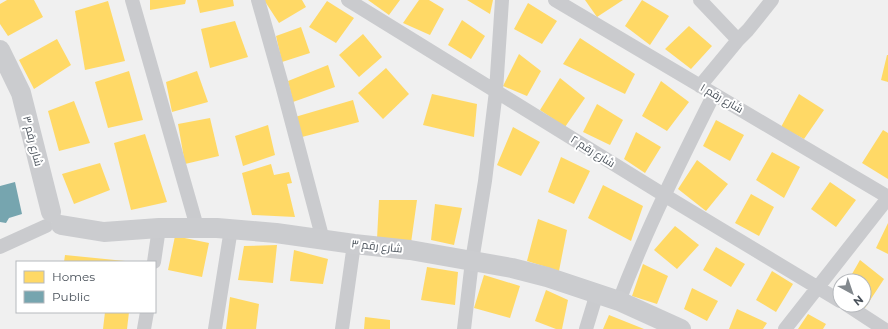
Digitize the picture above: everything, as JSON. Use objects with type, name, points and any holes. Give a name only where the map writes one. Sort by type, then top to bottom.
[{"type":"street","points":[[132,0],[197,227]]},
{"type":"street","points":[[258,0],[282,84],[323,240]]},
{"type":"street","name":"شارع رقم ٢","points":[[348,0],[664,195],[832,296]]},
{"type":"street","points":[[464,329],[496,92],[502,0]]},
{"type":"street","name":"شارع رقم ١","points":[[555,0],[888,198]]},
{"type":"street","points":[[700,0],[738,40]]},
{"type":"street","points":[[700,86],[772,0]]},
{"type":"street","name":"شارع رقم ٣","points":[[0,50],[5,68],[21,93],[53,221],[104,232],[197,227],[276,233],[410,250],[519,270],[619,301],[681,329]]},
{"type":"street","points":[[619,301],[632,266],[664,195],[714,94]]},
{"type":"street","points":[[785,329],[888,198]]},
{"type":"street","points":[[0,247],[53,221]]},
{"type":"street","points":[[154,261],[159,228]]},
{"type":"street","points":[[215,329],[231,229]]},
{"type":"street","points":[[342,329],[354,244]]},
{"type":"street","points":[[586,329],[596,293]]},
{"type":"street","points":[[144,329],[147,313]]},
{"type":"street","points":[[859,313],[884,329]]},
{"type":"building: Homes","points":[[7,0],[34,0],[43,17],[8,36],[0,24],[0,4]]},
{"type":"building: Homes","points":[[150,0],[186,0],[185,4],[150,10]]},
{"type":"building: Homes","points":[[197,0],[233,0],[234,6],[200,13]]},
{"type":"building: Homes","points":[[264,0],[302,0],[306,7],[279,23]]},
{"type":"building: Homes","points":[[368,0],[400,0],[389,15]]},
{"type":"building: Homes","points":[[419,0],[429,0],[444,9],[430,35],[403,23]]},
{"type":"building: Homes","points":[[467,0],[493,0],[490,14]]},
{"type":"building: Homes","points":[[585,0],[623,0],[597,17]]},
{"type":"building: Homes","points":[[642,0],[669,16],[650,45],[625,26]]},
{"type":"building: Homes","points":[[108,1],[125,61],[85,70],[75,11]]},
{"type":"building: Homes","points":[[327,1],[354,18],[336,43],[309,27]]},
{"type":"building: Homes","points":[[528,3],[557,21],[542,44],[514,29]]},
{"type":"building: Homes","points":[[462,20],[485,36],[471,59],[448,45]]},
{"type":"building: Homes","points":[[235,21],[248,57],[210,68],[201,29]]},
{"type":"building: Homes","points":[[689,26],[712,46],[691,69],[665,49]]},
{"type":"building: Homes","points":[[301,27],[310,53],[282,62],[276,36]]},
{"type":"building: Homes","points":[[363,34],[382,57],[359,77],[339,55]]},
{"type":"building: Homes","points":[[580,38],[635,74],[625,94],[563,64]]},
{"type":"building: Homes","points":[[57,39],[71,65],[34,89],[19,60]]},
{"type":"building: Homes","points":[[519,54],[541,71],[527,96],[503,86]]},
{"type":"building: Homes","points":[[888,55],[888,82],[881,80]]},
{"type":"building: Homes","points":[[328,65],[335,87],[293,102],[288,81]]},
{"type":"building: Homes","points":[[386,68],[409,94],[383,119],[358,93]]},
{"type":"building: Homes","points":[[129,71],[143,120],[108,128],[95,82]]},
{"type":"building: Homes","points":[[197,71],[208,102],[172,112],[166,82]]},
{"type":"building: Homes","points":[[560,78],[585,98],[565,127],[540,110]]},
{"type":"building: Homes","points":[[661,81],[689,102],[667,131],[642,116]]},
{"type":"building: Homes","points":[[432,94],[477,104],[474,137],[423,125]]},
{"type":"building: Homes","points":[[799,94],[824,110],[804,139],[781,127]]},
{"type":"building: Homes","points":[[353,100],[359,122],[302,137],[295,117]]},
{"type":"building: Homes","points":[[74,101],[90,143],[59,151],[48,111]]},
{"type":"building: Homes","points":[[597,104],[623,120],[610,145],[583,132]]},
{"type":"building: Homes","points":[[210,118],[219,156],[185,164],[178,124]]},
{"type":"building: Homes","points":[[716,120],[744,135],[730,161],[703,146]]},
{"type":"building: Homes","points":[[268,125],[275,155],[243,166],[235,136]]},
{"type":"building: Homes","points":[[513,127],[540,142],[521,176],[497,165]]},
{"type":"building: Homes","points":[[883,130],[888,133],[888,179],[862,163]]},
{"type":"building: Homes","points":[[636,132],[661,147],[645,173],[624,159]]},
{"type":"building: Homes","points":[[145,134],[167,202],[131,210],[114,143]]},
{"type":"building: Homes","points":[[772,152],[800,167],[784,198],[756,180]]},
{"type":"building: Homes","points":[[561,157],[590,171],[574,204],[548,192]]},
{"type":"building: Homes","points":[[697,160],[728,184],[706,211],[678,189]]},
{"type":"building: Homes","points":[[100,163],[110,190],[74,204],[62,174]]},
{"type":"building: Homes","points":[[271,164],[274,175],[289,172],[292,183],[287,184],[295,217],[252,215],[242,173]]},
{"type":"building: Homes","points":[[830,182],[856,200],[836,227],[811,209]]},
{"type":"building: Homes","points":[[603,185],[643,206],[631,241],[588,218]]},
{"type":"building: Homes","points":[[751,194],[774,207],[759,236],[735,223]]},
{"type":"building: Homes","points":[[379,200],[417,200],[411,243],[377,239]]},
{"type":"building: Homes","points":[[435,204],[462,208],[454,245],[431,240]]},
{"type":"building: Homes","points":[[538,219],[567,230],[559,271],[527,261]]},
{"type":"building: Homes","points":[[888,223],[888,254],[876,248]]},
{"type":"building: Homes","points":[[675,226],[699,245],[677,269],[654,250]]},
{"type":"building: Homes","points":[[175,236],[209,243],[202,277],[168,270]]},
{"type":"building: Homes","points":[[277,245],[273,283],[238,280],[244,246]]},
{"type":"building: Homes","points":[[716,247],[745,264],[731,287],[703,270]]},
{"type":"building: Homes","points":[[294,250],[328,259],[323,284],[290,281]]},
{"type":"building: Homes","points":[[65,255],[125,261],[64,261]]},
{"type":"building: Homes","points":[[860,260],[884,279],[872,297],[872,273],[853,273]]},
{"type":"building: Homes","points":[[643,264],[668,276],[657,304],[632,296]]},
{"type":"building: Homes","points":[[427,267],[458,272],[455,305],[421,300]]},
{"type":"building: Homes","points":[[772,271],[793,284],[776,312],[756,300]]},
{"type":"building: Homes","points":[[484,275],[520,286],[510,318],[474,308]]},
{"type":"building: Homes","points":[[692,288],[718,301],[707,321],[684,309]]},
{"type":"building: Homes","points":[[546,290],[568,300],[562,329],[556,329],[535,321]]},
{"type":"building: Homes","points":[[230,297],[259,304],[256,329],[226,329]]},
{"type":"building: Homes","points":[[737,309],[767,323],[763,329],[729,329]]},
{"type":"building: Homes","points":[[105,313],[129,313],[127,329],[103,329]]},
{"type":"building: Homes","points":[[808,314],[826,324],[823,329],[798,329]]},
{"type":"building: Homes","points":[[609,315],[644,329],[603,329]]},
{"type":"building: Homes","points":[[365,317],[390,320],[390,329],[364,329]]},
{"type":"building: Public","points":[[15,182],[22,214],[9,218],[6,223],[0,222],[0,186]]}]
